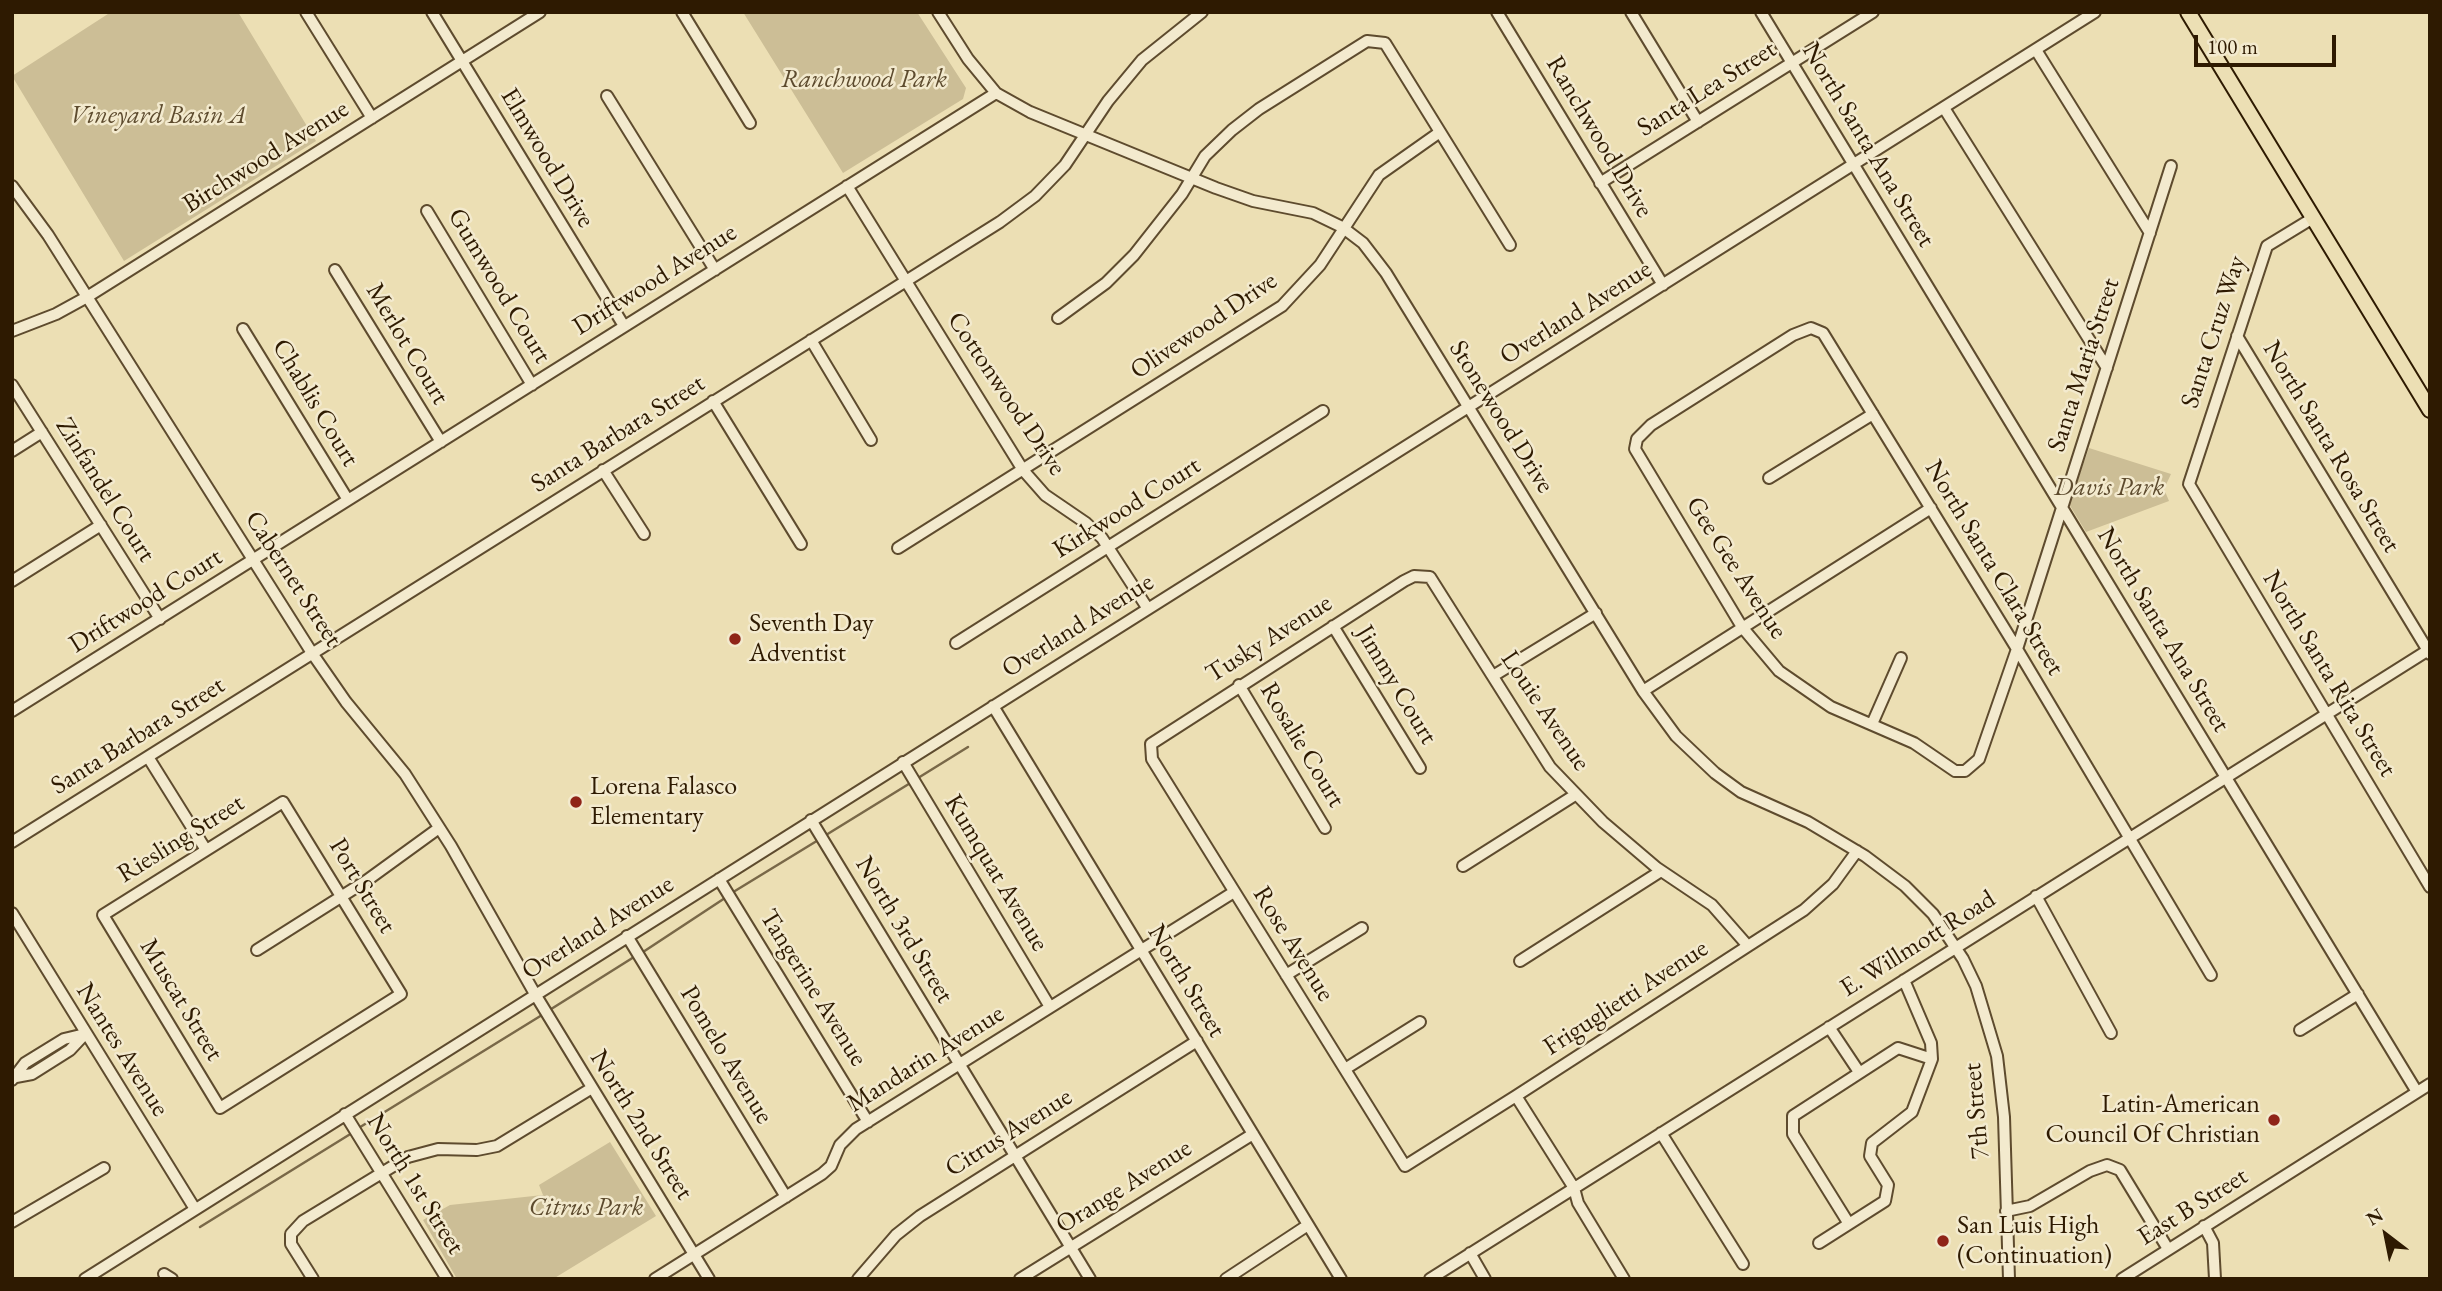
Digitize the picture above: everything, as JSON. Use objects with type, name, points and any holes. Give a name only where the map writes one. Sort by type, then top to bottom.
[{"type":"main road","points":[[2188,12],[2430,410]]},
{"type":"street","points":[[306,12],[372,118]]},
{"type":"street","name":"Elmwood Drive","points":[[432,12],[624,327]]},
{"type":"street","name":"Birchwood Avenue","points":[[12,331],[56,314],[88,297],[540,12]]},
{"type":"street","points":[[682,12],[750,123]]},
{"type":"street","name":"Stonewood Drive","points":[[938,12],[968,59],[996,93],[1030,112],[1253,201],[1313,213],[1342,227],[1379,262],[1643,691],[1676,736],[1715,773],[1741,792],[1808,822],[1857,851],[1912,893],[1933,914],[1956,947]]},
{"type":"street","name":"Santa Barbara Street","points":[[12,842],[1027,203],[1065,164],[1120,84],[1142,60],[1202,12]]},
{"type":"street","name":"Ranchwood Drive","points":[[1497,12],[1663,285]]},
{"type":"street","points":[[1630,12],[1698,122]]},
{"type":"street","name":"North Santa Ana Street","points":[[1761,12],[2417,1092]]},
{"type":"street","name":"Santa Lea Street","points":[[1600,183],[1873,12]]},
{"type":"street","name":"Overland Avenue","points":[[85,1279],[2095,12]]},
{"type":"street","points":[[1058,317],[1096,291],[1134,255],[1214,147],[1249,116],[1367,41],[1385,43],[1510,245]]},
{"type":"street","points":[[2036,50],[2150,233]]},
{"type":"street","name":"Driftwood Avenue","points":[[344,503],[996,93]]},
{"type":"street","points":[[607,96],[715,270]]},
{"type":"street","points":[[1944,108],[2106,368]]},
{"type":"street","name":"Olivewood Drive","points":[[898,548],[1282,306],[1320,265],[1342,227],[1379,175],[1440,132]]},
{"type":"street","name":"Santa Maria Street","points":[[1965,771],[1979,760],[2017,649],[2171,166]]},
{"type":"street","name":"Cabernet Street","points":[[12,186],[48,234],[312,653],[346,702],[405,775],[439,828],[534,995]]},
{"type":"street","name":"Cottonwood Drive","points":[[847,186],[1023,470],[1045,495],[1086,523],[1109,547],[1147,609]]},
{"type":"street","name":"Gumwood Court","points":[[427,211],[532,384]]},
{"type":"street","name":"Santa Cruz Way","points":[[2189,484],[2267,246],[2313,218]]},
{"type":"street","name":"Merlot Court","points":[[335,270],[441,442]]},
{"type":"street","name":"North Santa Clara Street","points":[[1635,449],[1637,439],[1651,425],[1794,335],[1811,328],[1823,333],[2017,649],[2211,975]]},
{"type":"street","name":"Chablis Court","points":[[243,329],[344,503]]},
{"type":"street","name":"North Santa Rosa Street","points":[[2237,336],[2429,651]]},
{"type":"street","points":[[811,340],[871,440]]},
{"type":"street","name":"Zinfandel Court","points":[[12,385],[160,619]]},
{"type":"street","points":[[713,401],[801,544]]},
{"type":"street","name":"Kirkwood Court","points":[[956,643],[1323,411]]},
{"type":"street","points":[[1769,478],[1873,414]]},
{"type":"street","points":[[12,451],[42,432]]},
{"type":"street","name":"Gee Gee Avenue","points":[[1635,449],[1742,627],[1779,671],[1831,708],[1923,748],[1947,767],[1965,771]]},
{"type":"street","points":[[603,470],[644,534]]},
{"type":"street","name":"North Santa Rita Street","points":[[2189,484],[2430,887]]},
{"type":"street","name":"Driftwood Court","points":[[12,711],[344,503]]},
{"type":"street","points":[[1643,691],[1931,508]]},
{"type":"street","points":[[12,581],[101,525]]},
{"type":"street","name":"Tusky Avenue","points":[[1151,744],[1239,685],[1414,576]]},
{"type":"street","name":"Louie Avenue","points":[[1414,576],[1430,577],[1544,757],[1575,794],[1603,822],[1661,871],[1712,905],[1748,946]]},
{"type":"street","points":[[1493,676],[1596,613]]},
{"type":"street","name":"Jimmy Court","points":[[1333,626],[1420,768]]},
{"type":"street","name":"E. Willmott Road","points":[[1430,1279],[2429,651]]},
{"type":"street","points":[[1872,724],[1901,658]]},
{"type":"street","name":"Rosalie Court","points":[[1239,685],[1325,828]]},
{"type":"street","name":"North Street","points":[[993,706],[1341,1279]]},
{"type":"street","name":"Rose Avenue","points":[[1151,744],[1152,759],[1405,1166]]},
{"type":"street","points":[[148,757],[206,850]]},
{"type":"street","name":"Kumquat Avenue","points":[[903,762],[1050,1007]]},
{"type":"street","points":[[1463,866],[1575,794]]},
{"type":"street","name":"Riesling Street","points":[[103,915],[284,802]]},
{"type":"street","name":"Port Street","points":[[220,1108],[401,994],[284,802]]},
{"type":"street","name":"North 3rd Street","points":[[811,820],[1090,1279]]},
{"type":"street","points":[[257,950],[439,828]]},
{"type":"street","name":"Friguglietti Avenue","points":[[1405,1166],[1811,904],[1833,884],[1857,851]]},
{"type":"street","points":[[1520,961],[1661,871]]},
{"type":"street","name":"Tangerine Avenue","points":[[719,878],[868,1122]]},
{"type":"street","name":"Mandarin Avenue","points":[[655,1279],[822,1174],[831,1166],[840,1145],[856,1129],[1234,892]]},
{"type":"street","points":[[2036,896],[2111,1033]]},
{"type":"street","name":"Nantes Avenue","points":[[12,913],[195,1209]]},
{"type":"street","name":"Muscat Street","points":[[103,915],[220,1108]]},
{"type":"street","points":[[1286,975],[1362,929]]},
{"type":"street","name":"Pomelo Avenue","points":[[627,936],[786,1197]]},
{"type":"street","name":"7th Street","points":[[1956,947],[1984,1006],[1997,1056],[2004,1117],[2009,1279]]},
{"type":"street","points":[[1819,1243],[1885,1201],[1888,1185],[1870,1156],[1872,1143],[1912,1112],[1932,1059],[1931,1043],[1904,980]]},
{"type":"street","points":[[2300,1030],[2358,994]]},
{"type":"street","name":"North 2nd Street","points":[[534,995],[709,1279]]},
{"type":"street","points":[[1345,1069],[1420,1022]]},
{"type":"street","points":[[1829,1027],[1858,1072]]},
{"type":"street","points":[[14,1079],[32,1074],[70,1050],[85,1034]]},
{"type":"street","name":"Citrus Avenue","points":[[858,1279],[904,1228],[1196,1041]]},
{"type":"street","points":[[1849,1224],[1793,1134],[1790,1122],[1797,1110],[1898,1048],[1932,1059]]},
{"type":"street","name":"East B Street","points":[[2122,1279],[2430,1084]]},
{"type":"street","points":[[313,1279],[295,1252],[290,1234],[303,1221],[408,1157],[428,1151],[477,1150],[506,1142],[592,1088]]},
{"type":"street","points":[[1516,1096],[1574,1188],[1578,1203],[1624,1279]]},
{"type":"street","name":"North 1st Street","points":[[345,1114],[447,1279]]},
{"type":"street","points":[[1661,1133],[1743,1264]]},
{"type":"street","name":"Orange Avenue","points":[[1020,1279],[1253,1134]]},
{"type":"street","points":[[2006,1211],[2030,1206],[2090,1171],[2107,1165],[2120,1170],[2168,1249]]},
{"type":"street","points":[[12,1222],[104,1167]]},
{"type":"street","points":[[1226,1279],[1308,1225]]},
{"type":"street","points":[[2204,1226],[2213,1242],[2215,1279]]},
{"type":"street","points":[[1470,1253],[1485,1279]]},
{"type":"green space","name":"Vineyard Basin A","points":[[111,12],[238,12],[316,141],[124,261],[12,76]]},
{"type":"green space","name":"Ranchwood Park","points":[[743,12],[917,12],[966,88],[963,99],[843,173]]},
{"type":"green space","name":"Davis Park","points":[[2089,448],[2171,474],[2164,489],[2169,501],[2086,532],[2069,504]]},
{"type":"green space","name":"Citrus Park","points":[[610,1142],[656,1216],[553,1279],[457,1279],[423,1220],[450,1205],[543,1195],[539,1185]]},
{"type":"waterway","points":[[918,778],[968,747]]},
{"type":"waterway","points":[[826,835],[912,782]]},
{"type":"waterway","points":[[730,894],[820,839]]},
{"type":"waterway","points":[[640,954],[725,898]]},
{"type":"waterway","points":[[548,1011],[634,957]]},
{"type":"waterway","points":[[357,1129],[542,1015]]},
{"type":"waterway","points":[[200,1227],[352,1133]]},
{"type":"place","name":"Seventh Day Adventist","points":[[735,639]]},
{"type":"place","name":"Lorena Falasco Elementary","points":[[576,802]]},
{"type":"place","name":"Latin-American Council Of Christian","points":[[2274,1120]]},
{"type":"place","name":"San Luis High (Continuation)","points":[[1943,1241]]}]
